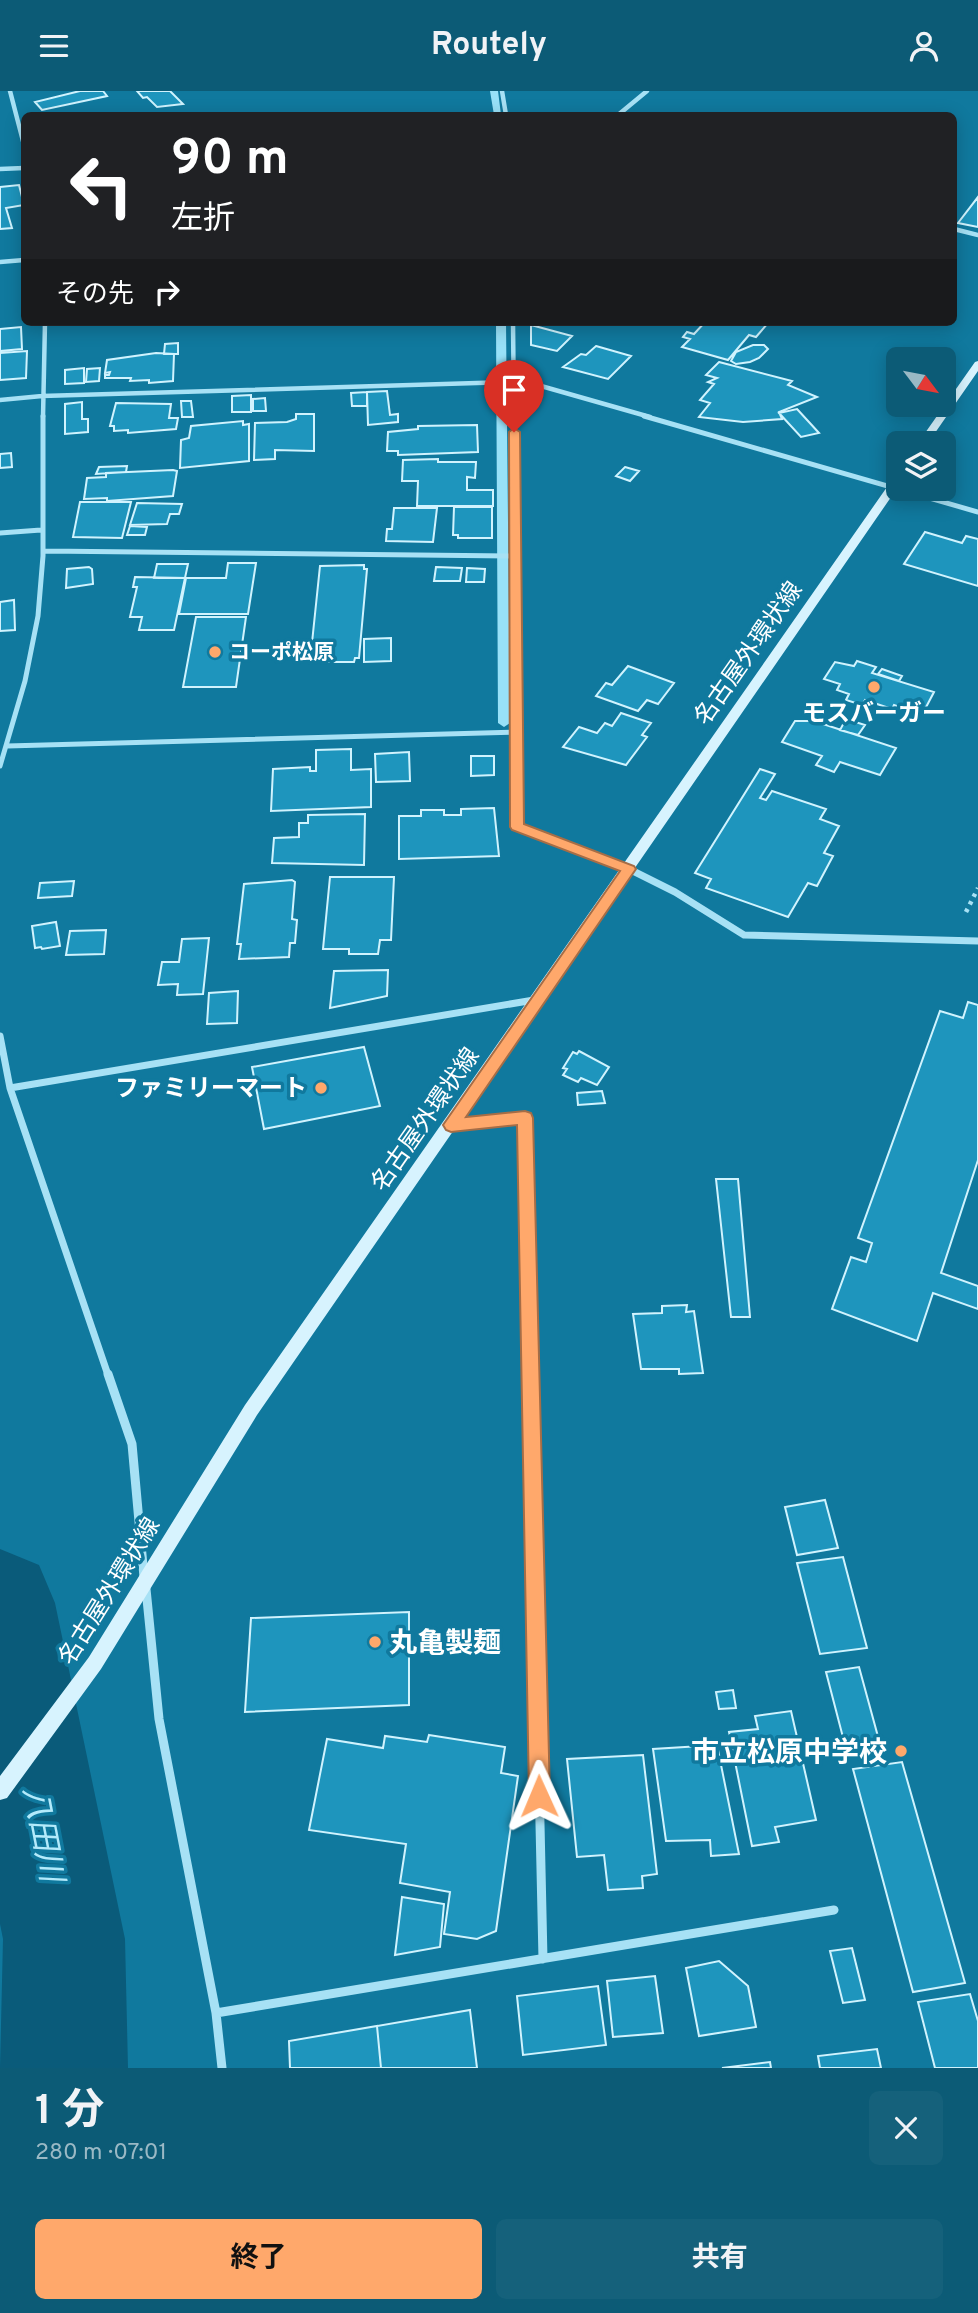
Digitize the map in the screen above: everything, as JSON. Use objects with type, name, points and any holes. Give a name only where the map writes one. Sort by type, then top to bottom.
[{"type":"main road","points":[[931,431],[978,364]]},
{"type":"main road","name":"名古屋外環状線","points":[[0,1791],[95,1663],[251,1410],[886,496]]},
{"type":"street","points":[[10,91],[21,133]]},
{"type":"street","points":[[502,91],[506,112]]},
{"type":"street","points":[[622,112],[647,91]]},
{"type":"street","points":[[0,169],[21,168]]},
{"type":"street","points":[[957,230],[978,235]]},
{"type":"street","points":[[0,262],[21,260]]},
{"type":"street","points":[[0,766],[35,636],[45,551],[41,530],[45,326]]},
{"type":"street","points":[[513,326],[517,827],[629,869],[675,892],[744,935],[978,941]]},
{"type":"street","points":[[0,400],[42,396],[514,382],[534,384],[886,481]]},
{"type":"street","points":[[947,501],[978,512]]},
{"type":"street","points":[[0,533],[41,530]]},
{"type":"street","points":[[45,551],[516,556]]},
{"type":"street","points":[[7,746],[518,732]]},
{"type":"street","points":[[10,1088],[536,1000]]},
{"type":"street","points":[[0,1036],[10,1088],[132,1444],[159,1719],[216,2013],[222,2068]]},
{"type":"street","points":[[451,1125],[525,1118],[543,1959]]},
{"type":"street","points":[[216,2013],[834,1910]]},
{"type":"building","points":[[80,91],[103,91],[107,96],[42,110],[35,102]]},
{"type":"building","points":[[137,91],[170,91],[183,104],[157,107]]},
{"type":"building","points":[[19,185],[21,206],[6,208],[12,228],[0,229],[0,187]]},
{"type":"building","points":[[978,197],[978,227],[958,223]]},
{"type":"building","points":[[531,326],[572,336],[557,351],[531,345]]},
{"type":"building","points":[[701,326],[765,326],[756,337],[749,335],[728,360],[682,347],[690,339],[683,337],[687,332],[694,334]]},
{"type":"building","points":[[21,327],[22,349],[0,351],[0,329]]},
{"type":"building","points":[[178,343],[178,354],[164,354],[165,344]]},
{"type":"building","points":[[753,345],[764,345],[768,349],[750,362],[736,364],[731,361],[736,352]]},
{"type":"building","points":[[596,346],[631,356],[608,379],[563,367],[581,354],[586,355]]},
{"type":"building","points":[[27,351],[26,378],[0,380],[0,353]]},
{"type":"building","points":[[156,353],[174,354],[173,381],[149,383],[149,380],[105,378],[110,372],[105,373],[107,360]]},
{"type":"building","points":[[719,362],[792,381],[788,385],[817,397],[779,412],[782,419],[743,422],[699,417],[710,403],[700,400],[714,384],[708,382],[717,378],[706,375]]},
{"type":"building","points":[[84,368],[84,383],[65,384],[65,370]]},
{"type":"building","points":[[100,368],[99,381],[86,382],[87,369]]},
{"type":"building","points":[[387,391],[390,415],[398,414],[398,422],[368,425],[367,392]]},
{"type":"building","points":[[367,392],[367,406],[352,406],[351,393]]},
{"type":"building","points":[[251,395],[251,412],[232,412],[232,396]]},
{"type":"building","points":[[265,398],[266,411],[253,411],[253,399]]},
{"type":"building","points":[[181,401],[191,401],[193,417],[182,417]]},
{"type":"building","points":[[82,402],[82,419],[88,419],[88,432],[65,434],[65,404]]},
{"type":"building","points":[[116,403],[171,404],[169,418],[178,418],[176,429],[128,433],[128,430],[114,431],[114,426],[110,426]]},
{"type":"building","points":[[797,409],[819,433],[801,437],[779,413]]},
{"type":"building","points":[[296,414],[314,414],[314,451],[275,450],[275,459],[254,460],[255,423],[287,422],[296,419]]},
{"type":"building","points":[[243,421],[243,425],[249,424],[249,461],[180,468],[181,440],[189,438],[191,426]]},
{"type":"building","points":[[477,425],[478,452],[398,455],[398,451],[387,451],[388,432],[418,429],[418,426]]},
{"type":"building","points":[[11,453],[12,467],[0,468],[0,454]]},
{"type":"building","points":[[438,459],[438,462],[476,462],[475,478],[467,477],[467,490],[493,490],[493,506],[417,506],[418,481],[402,481],[403,460]]},
{"type":"building","points":[[127,466],[126,472],[96,474],[99,467]]},
{"type":"building","points":[[625,467],[639,471],[630,481],[616,476]]},
{"type":"building","points":[[177,471],[173,496],[107,501],[107,498],[84,499],[87,478],[106,477],[106,473]]},
{"type":"building","points":[[80,502],[131,502],[122,538],[73,537]]},
{"type":"building","points":[[137,503],[182,504],[179,514],[170,514],[167,524],[130,525]]},
{"type":"building","points":[[454,507],[492,507],[492,538],[458,538],[458,535],[453,535]]},
{"type":"building","points":[[394,508],[437,508],[433,542],[386,541],[387,529],[392,529]]},
{"type":"building","points":[[130,526],[147,527],[145,535],[127,535]]},
{"type":"building","points":[[925,532],[962,543],[966,536],[978,539],[978,586],[904,564]]},
{"type":"building","points":[[228,563],[256,563],[248,614],[179,614],[186,578],[226,578]]},
{"type":"building","points":[[157,564],[188,564],[185,578],[154,578]]},
{"type":"building","points":[[364,565],[364,569],[367,569],[359,658],[355,658],[354,662],[310,662],[320,566]]},
{"type":"building","points":[[436,567],[462,568],[460,581],[434,581]]},
{"type":"building","points":[[467,568],[485,569],[484,582],[466,582]]},
{"type":"building","points":[[67,569],[92,569],[93,584],[66,588]]},
{"type":"building","points":[[135,577],[185,578],[174,630],[139,630],[142,617],[130,617],[137,587],[133,587]]},
{"type":"building","points":[[14,600],[15,630],[0,631],[0,602]]},
{"type":"building","name":"コーポ松原","points":[[196,617],[246,617],[236,687],[183,687]]},
{"type":"building","points":[[391,638],[391,661],[364,662],[364,639]]},
{"type":"building","points":[[857,661],[876,667],[872,673],[934,692],[924,711],[909,707],[908,710],[894,705],[892,709],[865,700],[862,705],[846,700],[849,694],[837,690],[840,684],[824,679],[835,662],[854,666]]},
{"type":"building","points":[[628,666],[674,683],[658,704],[647,700],[638,711],[596,696],[606,683],[612,685]]},
{"type":"building","points":[[882,669],[902,676],[899,681],[878,674]]},
{"type":"building","points":[[621,713],[651,723],[642,735],[647,737],[626,765],[563,747],[579,727],[597,733],[605,723],[612,726]]},
{"type":"building","points":[[846,719],[865,725],[858,735],[840,730]]},
{"type":"building","points":[[795,721],[814,721],[896,748],[880,775],[840,762],[834,772],[816,765],[822,756],[782,742]]},
{"type":"building","points":[[351,749],[351,770],[371,769],[371,807],[271,811],[273,769],[310,767],[310,771],[316,771],[316,750]]},
{"type":"building","points":[[409,752],[410,781],[376,782],[375,754]]},
{"type":"building","points":[[471,756],[494,756],[494,775],[471,776]]},
{"type":"building","points":[[760,769],[775,774],[760,798],[766,800],[772,791],[826,809],[820,819],[839,826],[824,853],[833,856],[817,886],[808,883],[788,917],[706,888],[711,879],[695,873]]},
{"type":"building","points":[[494,808],[499,856],[399,859],[399,816],[421,816],[421,810],[444,810],[444,815],[461,815],[461,809]]},
{"type":"building","points":[[365,814],[364,865],[272,863],[274,838],[299,837],[299,823],[308,823],[308,815]]},
{"type":"building","points":[[330,877],[394,877],[391,940],[380,940],[378,954],[349,954],[349,949],[323,949]]},
{"type":"building","points":[[292,880],[295,882],[292,919],[297,920],[295,943],[290,943],[289,957],[239,959],[241,944],[237,944],[244,884]]},
{"type":"building","points":[[74,881],[72,896],[38,898],[40,883]]},
{"type":"building","points":[[56,922],[60,946],[35,948],[32,926]]},
{"type":"building","points":[[106,930],[104,954],[66,955],[70,931]]},
{"type":"building","points":[[209,938],[203,994],[177,995],[178,984],[158,985],[162,962],[179,962],[182,939]]},
{"type":"building","points":[[388,970],[387,996],[330,1008],[334,971]]},
{"type":"building","points":[[238,991],[237,1023],[207,1024],[209,993]]},
{"type":"building","points":[[968,1002],[978,1005],[978,1160],[941,1273],[978,1286],[978,1309],[933,1293],[917,1341],[832,1309],[851,1257],[866,1262],[872,1243],[858,1238],[940,1011],[963,1018]]},
{"type":"building","points":[[364,1047],[380,1106],[264,1129],[252,1067]]},
{"type":"building","points":[[579,1051],[609,1067],[597,1085],[581,1078],[578,1082],[563,1075],[567,1069],[563,1068],[573,1052],[577,1054]]},
{"type":"building","points":[[602,1091],[605,1103],[578,1105],[577,1093]]},
{"type":"building","points":[[716,1179],[738,1179],[750,1317],[731,1317]]},
{"type":"building","points":[[687,1305],[686,1312],[694,1311],[703,1373],[679,1374],[679,1369],[641,1369],[633,1314],[662,1313],[662,1306]]},
{"type":"building","points":[[825,1500],[838,1548],[797,1555],[785,1507]]},
{"type":"building","points":[[843,1557],[867,1648],[820,1654],[797,1563]]},
{"type":"building","points":[[409,1612],[409,1705],[245,1712],[251,1618]]},
{"type":"building","points":[[859,1667],[880,1744],[846,1749],[826,1672]]},
{"type":"building","points":[[733,1690],[736,1708],[719,1709],[716,1692]]},
{"type":"building","points":[[791,1711],[816,1820],[775,1827],[779,1842],[752,1846],[729,1732],[758,1729],[755,1716]]},
{"type":"building","points":[[429,1735],[505,1747],[501,1773],[518,1776],[496,1931],[477,1939],[444,1934],[450,1892],[400,1883],[406,1844],[309,1830],[327,1739],[383,1748],[385,1736],[427,1742]]},
{"type":"building","points":[[717,1745],[739,1854],[711,1856],[710,1840],[666,1841],[653,1749]]},
{"type":"building","points":[[643,1755],[657,1874],[642,1876],[643,1888],[608,1890],[604,1855],[577,1857],[567,1759]]},
{"type":"building","points":[[902,1762],[965,1983],[913,1992],[853,1769]]},
{"type":"building","points":[[402,1897],[444,1904],[440,1947],[395,1955]]},
{"type":"building","points":[[852,1948],[865,2000],[843,2003],[830,1951]]},
{"type":"building","points":[[719,1961],[748,1986],[756,2027],[699,2036],[686,1968]]},
{"type":"building","points":[[655,1976],[663,2033],[613,2037],[607,1981]]},
{"type":"building","points":[[598,1986],[606,2045],[523,2055],[517,1996]]},
{"type":"building","points":[[970,1994],[978,2021],[978,2068],[935,2068],[918,2002]]},
{"type":"building","points":[[470,2010],[477,2068],[381,2068],[377,2026]]},
{"type":"building","points":[[377,2026],[381,2068],[290,2068],[289,2041]]},
{"type":"building","points":[[877,2049],[881,2068],[820,2068],[818,2056]]},
{"type":"building","points":[[770,2062],[771,2068],[722,2068]]},
{"type":"waterway","points":[[494,91],[498,112]]},
{"type":"waterway","points":[[501,326],[504,723]]},
{"type":"waterway","name":"八田川","points":[[0,1603],[64,1939],[64,2068]]},
{"type":"place","name":"コーポ松原","points":[[215,652]]},
{"type":"place","name":"モスバーガー","points":[[874,687]]},
{"type":"place","name":"ファミリーマート","points":[[321,1088]]},
{"type":"place","name":"丸亀製麺","points":[[375,1642]]},
{"type":"place","name":"市立松原中学校","points":[[901,1751]]},
{"type":"route","points":[[514,432],[517,827],[629,869],[451,1125],[525,1118],[539,1796]]}]
